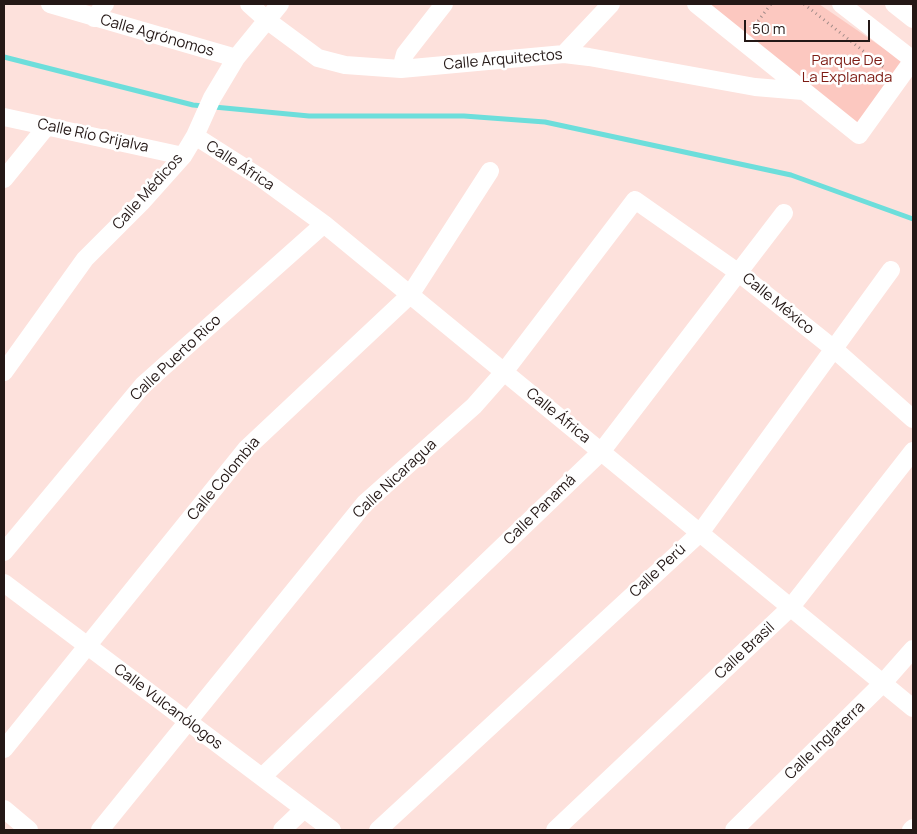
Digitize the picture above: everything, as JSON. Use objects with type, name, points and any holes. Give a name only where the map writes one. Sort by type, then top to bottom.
[{"type":"street","name":"Calle Agrónomos","points":[[50,4],[236,58]]},
{"type":"street","points":[[94,18],[105,4]]},
{"type":"street","name":"Calle Arquitectos","points":[[249,4],[318,58],[344,65],[401,69],[564,54],[755,87],[803,91]]},
{"type":"street","name":"Calle Médicos","points":[[4,372],[86,259],[141,203],[183,156],[212,98],[236,58],[280,4]]},
{"type":"street","points":[[401,69],[405,54],[444,4]]},
{"type":"street","points":[[564,54],[611,4]]},
{"type":"street","points":[[696,4],[859,134],[913,60],[841,4]]},
{"type":"street","points":[[894,4],[913,19]]},
{"type":"street","name":"Calle Río Grijalva","points":[[4,117],[183,156]]},
{"type":"street","points":[[4,179],[47,126]]},
{"type":"street","name":"Calle África","points":[[194,136],[261,178],[324,224],[913,708]]},
{"type":"street","name":"Calle Colombia","points":[[4,749],[247,448],[410,295],[490,171]]},
{"type":"street","name":"Calle México","points":[[635,200],[739,272],[834,349],[913,419]]},
{"type":"street","name":"Calle Nicaragua","points":[[100,830],[365,503],[474,406],[504,372],[635,200]]},
{"type":"street","name":"Calle Panamá","points":[[262,777],[601,452],[784,213]]},
{"type":"street","name":"Calle Puerto Rico","points":[[4,552],[143,385],[324,224]]},
{"type":"street","name":"Calle Perú","points":[[378,830],[700,532],[892,270]]},
{"type":"street","name":"Calle Brasil","points":[[555,830],[791,607],[913,451]]},
{"type":"street","name":"Calle Vulcanólogos","points":[[4,583],[332,830]]},
{"type":"street","name":"Calle Inglaterra","points":[[734,830],[883,683],[913,649]]},
{"type":"street","points":[[4,809],[29,830]]},
{"type":"street","points":[[282,830],[304,809]]},
{"type":"path","points":[[749,32],[771,4]]},
{"type":"path","points":[[804,4],[886,68],[881,76]]},
{"type":"green space","name":"Parque De La Explanada","points":[[703,4],[819,4],[902,61],[858,127]]},
{"type":"waterway","points":[[4,57],[193,105],[309,116],[464,116],[545,122],[791,175],[913,219]]}]
